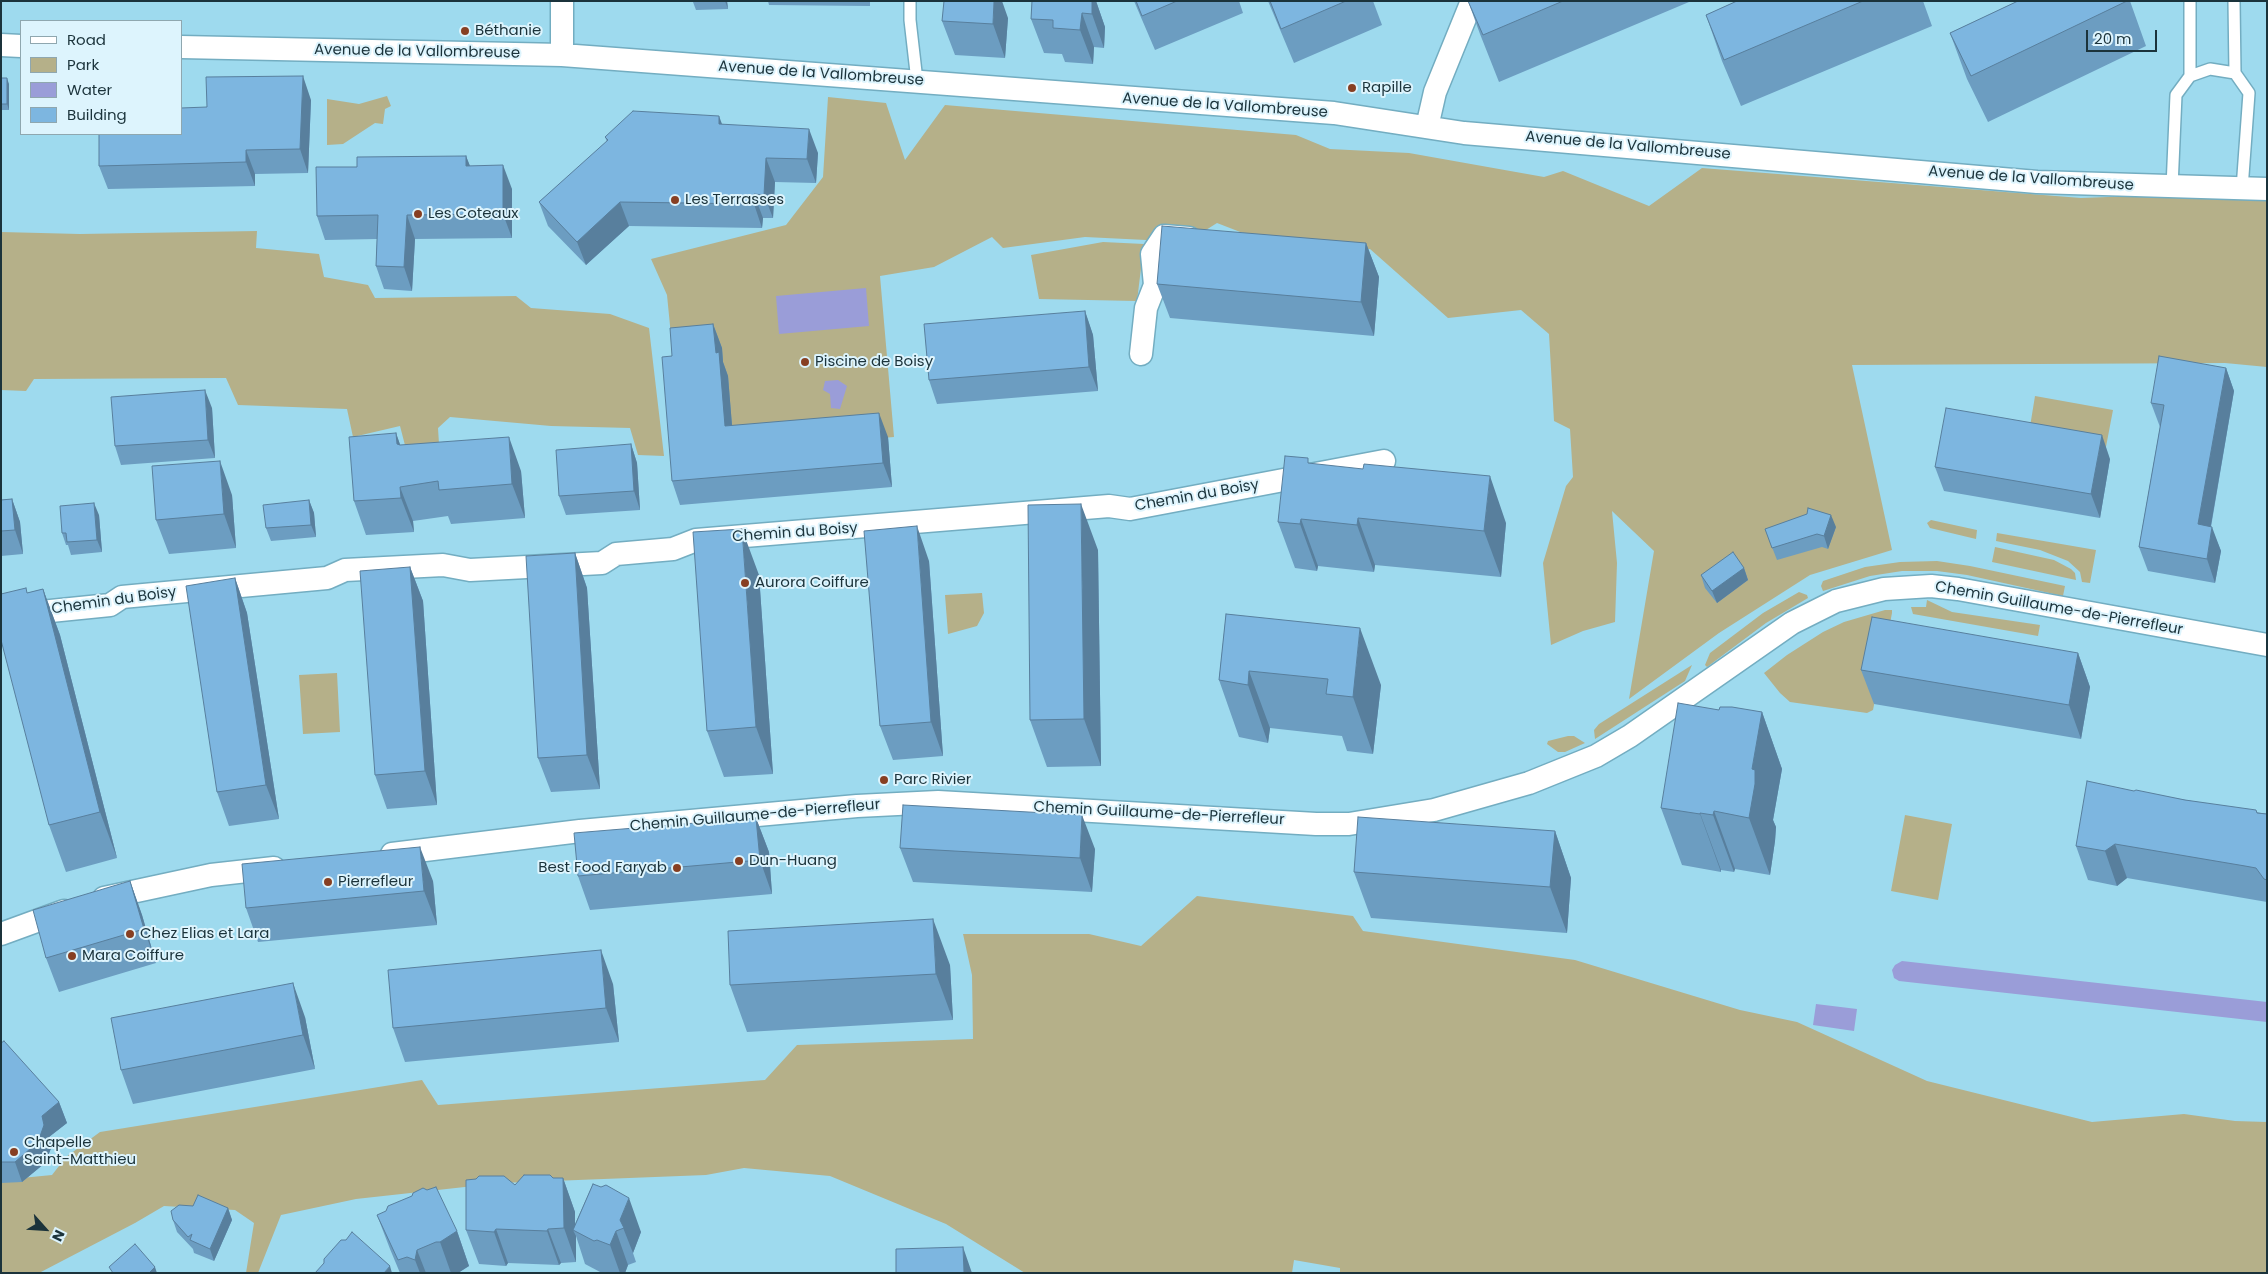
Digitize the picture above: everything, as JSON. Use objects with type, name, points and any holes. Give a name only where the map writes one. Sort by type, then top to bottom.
[{"type":"street","points":[[562,1],[562,55]]},
{"type":"street","points":[[1427,127],[1436,92],[1472,1]]},
{"type":"street","points":[[1,45],[20,46]]},
{"type":"street","name":"Avenue de la Vallombreuse","points":[[182,46],[562,55],[1158,102],[1334,113],[1464,133],[2027,181],[2267,189]]},
{"type":"street","points":[[1141,354],[1146,308],[1155,285],[1152,254],[1164,236],[1205,240],[1214,238]]},
{"type":"street","name":"Chemin du Boisy","points":[[1,616],[110,605],[122,597],[327,578],[345,570],[443,564],[470,570],[602,563],[616,554],[674,548],[696,540],[1109,506],[1130,509],[1384,461]]},
{"type":"street","name":"Chemin Guillaume-de-Pierrefleur","points":[[368,857],[580,832],[857,806],[938,802],[1316,824],[1349,824],[1434,810],[1528,783],[1596,756],[1630,736],[1792,623],[1836,601],[1884,589],[1931,586],[1958,589],[2267,644]]},
{"type":"street","points":[[1,934],[33,920],[118,893],[211,875],[292,866]]},
{"type":"lane","points":[[910,1],[910,20],[917,82]]},
{"type":"lane","points":[[2190,1],[2190,76]]},
{"type":"lane","points":[[2234,1],[2235,73],[2249,94],[2242,189]]},
{"type":"lane","points":[[2172,187],[2176,95],[2190,76],[2210,69],[2235,73]]},
{"type":"green space","points":[[387,96],[391,106],[385,109],[383,124],[375,123],[343,144],[327,145],[327,99],[359,104]]},
{"type":"green space","points":[[828,97],[886,103],[905,160],[945,105],[1296,135],[1330,149],[1409,153],[1544,177],[1563,171],[1649,206],[1702,168],[2081,198],[2267,191],[2267,367],[2225,363],[1852,365],[1892,550],[1810,575],[1719,633],[1629,699],[1654,551],[1612,511],[1617,563],[1615,622],[1583,631],[1551,645],[1543,563],[1566,486],[1573,477],[1570,429],[1554,421],[1549,334],[1521,310],[1448,318],[1370,249],[1339,250],[1266,242],[1217,223],[1187,242],[1085,237],[1003,248],[992,237],[934,267],[880,276],[894,437],[734,450],[672,346],[667,295],[651,259],[786,225],[823,177]]},
{"type":"green space","points":[[257,231],[256,248],[319,254],[324,277],[368,285],[375,298],[516,296],[531,308],[610,314],[649,328],[664,456],[638,455],[630,428],[551,426],[450,417],[438,428],[439,444],[407,453],[400,426],[353,437],[347,409],[238,405],[226,378],[34,379],[26,391],[1,390],[1,232],[80,234]]},
{"type":"green space","points":[[1103,242],[1144,244],[1137,301],[1039,299],[1031,255]]},
{"type":"green space","points":[[2035,396],[2113,410],[2105,452],[2028,439]]},
{"type":"green space","points":[[1931,520],[1977,530],[1976,539],[1930,528],[1927,523]]},
{"type":"green space","points":[[1997,533],[2096,550],[2090,583],[2082,582],[2080,572],[2068,561],[2040,550],[1996,541]]},
{"type":"green space","points":[[1995,547],[2054,560],[2071,569],[2075,573],[2076,580],[1992,562]]},
{"type":"green space","points":[[1937,561],[2065,586],[2063,596],[1967,575],[1937,571],[1902,571],[1870,576],[1823,591],[1821,586],[1823,581],[1865,567],[1900,562]]},
{"type":"green space","points":[[1799,592],[1807,595],[1808,598],[1766,623],[1707,667],[1705,665],[1710,653],[1763,613]]},
{"type":"green space","points":[[982,593],[984,613],[977,626],[948,634],[945,595]]},
{"type":"green space","points":[[1927,600],[1952,612],[2040,625],[2038,636],[1913,614],[1911,607],[1926,607]]},
{"type":"green space","points":[[1885,610],[1892,610],[1892,613],[1873,710],[1867,713],[1790,702],[1764,673],[1787,655],[1823,632],[1844,622]]},
{"type":"green space","points":[[1692,665],[1685,681],[1595,739],[1594,730],[1599,724]]},
{"type":"green space","points":[[337,673],[340,732],[303,734],[299,675]]},
{"type":"green space","points":[[1574,736],[1585,743],[1565,752],[1558,752],[1547,744],[1548,741]]},
{"type":"green space","points":[[1905,815],[1952,824],[1938,900],[1891,891]]},
{"type":"green space","points":[[1197,896],[1353,916],[1363,931],[1575,960],[1740,1010],[1797,1022],[1927,1081],[2092,1122],[2184,1114],[2235,1121],[2267,1122],[2267,1273],[1340,1273],[1340,1268],[1294,1260],[1292,1273],[1025,1273],[946,1224],[830,1176],[744,1168],[706,1175],[501,1183],[356,1199],[281,1215],[258,1273],[246,1273],[254,1223],[235,1210],[164,1206],[39,1273],[1,1273],[1,1180],[52,1175],[66,1157],[100,1132],[422,1080],[438,1105],[765,1080],[797,1045],[973,1039],[972,975],[963,934],[1089,934],[1141,946]]},
{"type":"water","points":[[866,288],[869,326],[779,334],[776,296]]},
{"type":"water","points":[[838,380],[847,386],[840,409],[831,408],[830,394],[823,390],[825,381]]},
{"type":"water","points":[[1902,961],[2267,1002],[2267,1022],[1899,981],[1894,978],[1892,970],[1895,965]]},
{"type":"water","points":[[1816,1004],[1857,1009],[1854,1031],[1813,1025]]},
{"type":"building","points":[[944,1],[994,1],[993,24],[942,21]]},
{"type":"building","points":[[1032,1],[1092,1],[1092,14],[1082,13],[1080,30],[1053,28],[1053,20],[1031,19]]},
{"type":"building","points":[[1136,1],[1177,1],[1142,16]]},
{"type":"building","points":[[1270,1],[1346,1],[1281,29]]},
{"type":"building","points":[[1468,1],[1563,1],[1483,35]]},
{"type":"building","points":[[1737,1],[1863,1],[1724,60],[1706,15]]},
{"type":"building","points":[[2018,1],[2127,1],[1971,76],[1950,33]]},
{"type":"building","points":[[303,76],[300,149],[246,150],[246,162],[99,166],[99,135],[182,135],[182,108],[207,107],[206,77]]},
{"type":"building","points":[[1,78],[7,78],[7,104],[1,104]]},
{"type":"building","name":"Les Terrasses","points":[[633,111],[719,116],[719,124],[809,129],[807,159],[766,158],[764,195],[754,194],[754,204],[620,202],[577,242],[539,202],[608,140],[605,137]]},
{"type":"building","points":[[466,156],[466,166],[503,165],[503,214],[407,215],[404,267],[376,266],[378,215],[317,216],[316,167],[357,167],[357,157]]},
{"type":"building","points":[[1162,226],[1366,243],[1361,302],[1157,284]]},
{"type":"building","points":[[1085,311],[1089,367],[929,380],[924,324]]},
{"type":"building","points":[[713,324],[716,353],[719,352],[725,426],[879,413],[883,463],[672,481],[662,357],[672,356],[670,328]]},
{"type":"building","points":[[2159,356],[2226,368],[2198,524],[2212,527],[2207,559],[2139,547],[2164,405],[2151,403]]},
{"type":"building","points":[[205,390],[208,440],[115,446],[111,397]]},
{"type":"building","points":[[1946,408],[2102,435],[2091,494],[1935,467]]},
{"type":"building","points":[[396,433],[397,444],[400,445],[509,437],[512,484],[439,490],[438,481],[400,487],[401,498],[354,501],[349,437]]},
{"type":"building","points":[[631,444],[634,491],[559,496],[556,450]]},
{"type":"building","points":[[1285,456],[1308,458],[1308,463],[1363,469],[1364,464],[1490,476],[1484,531],[1358,518],[1357,525],[1301,519],[1300,524],[1278,522]]},
{"type":"building","points":[[220,461],[224,514],[156,520],[152,466]]},
{"type":"building","points":[[12,499],[15,530],[1,531],[1,500]]},
{"type":"building","points":[[309,500],[311,525],[266,528],[263,505]]},
{"type":"building","points":[[94,503],[97,540],[67,542],[66,533],[62,533],[60,506]]},
{"type":"building","points":[[1081,504],[1084,719],[1030,720],[1028,505]]},
{"type":"building","points":[[1808,508],[1831,515],[1824,536],[1817,534],[1772,548],[1765,529],[1807,514]]},
{"type":"building","points":[[917,526],[931,722],[880,726],[864,531]]},
{"type":"building","points":[[742,529],[756,727],[707,731],[693,532]]},
{"type":"building","points":[[1733,552],[1744,568],[1712,591],[1701,575]]},
{"type":"building","points":[[575,553],[587,755],[538,758],[526,556]]},
{"type":"building","points":[[410,567],[425,771],[375,775],[360,571]]},
{"type":"building","points":[[235,578],[266,785],[217,792],[186,586]]},
{"type":"building","points":[[26,588],[27,593],[43,589],[100,812],[49,825],[1,640],[1,594]]},
{"type":"building","points":[[1226,614],[1360,628],[1353,697],[1326,694],[1328,679],[1249,671],[1248,685],[1219,680]]},
{"type":"building","points":[[1872,617],[2078,653],[2069,705],[1861,670]]},
{"type":"building","points":[[1678,703],[1719,710],[1720,707],[1732,707],[1762,712],[1752,769],[1755,770],[1755,784],[1749,818],[1714,811],[1713,815],[1661,808]]},
{"type":"building","points":[[2087,781],[2185,800],[2256,810],[2257,813],[2267,814],[2267,880],[2264,879],[2256,868],[2245,866],[2115,844],[2105,851],[2076,846]]},
{"type":"building","points":[[903,805],[1082,815],[1080,858],[900,848]]},
{"type":"building","points":[[1358,817],[1555,831],[1550,887],[1354,872]]},
{"type":"building","points":[[756,818],[760,860],[578,876],[574,833]]},
{"type":"building","points":[[420,847],[424,891],[246,908],[242,864]]},
{"type":"building","points":[[130,881],[144,929],[46,958],[33,910]]},
{"type":"building","points":[[933,919],[936,974],[730,985],[728,931]]},
{"type":"building","points":[[601,950],[606,1008],[393,1028],[388,970]]},
{"type":"building","points":[[293,983],[303,1035],[121,1070],[111,1018]]},
{"type":"building","points":[[4,1041],[59,1102],[42,1116],[44,1125],[38,1142],[15,1162],[1,1162],[1,1043]]},
{"type":"building","points":[[524,1175],[550,1175],[553,1178],[563,1178],[564,1228],[548,1229],[547,1231],[496,1229],[494,1232],[466,1230],[466,1180],[476,1179],[479,1176],[504,1176],[515,1185]]},
{"type":"building","points":[[593,1184],[601,1187],[606,1185],[629,1198],[620,1220],[624,1228],[616,1231],[610,1245],[597,1240],[594,1241],[573,1230]]},
{"type":"building","points":[[436,1187],[457,1231],[440,1242],[417,1250],[415,1260],[407,1257],[398,1260],[377,1215],[386,1211],[388,1206],[412,1196],[413,1193],[423,1188],[427,1190]]},
{"type":"building","points":[[198,1195],[228,1208],[210,1249],[190,1240],[192,1234],[188,1237],[173,1220],[171,1211],[179,1205],[193,1206]]},
{"type":"building","points":[[352,1232],[390,1266],[384,1273],[315,1273],[324,1263],[324,1259],[341,1240],[346,1240]]},
{"type":"building","points":[[135,1244],[155,1267],[149,1273],[113,1273],[109,1267]]},
{"type":"building","points":[[963,1247],[964,1273],[896,1273],[896,1249]]},
{"type":"place","name":"Béthanie","points":[[465,31]]},
{"type":"place","name":"Rapille","points":[[1352,88]]},
{"type":"place","name":"Les Terrasses","points":[[675,200]]},
{"type":"place","name":"Les Coteaux","points":[[418,214]]},
{"type":"place","name":"Piscine de Boisy","points":[[805,362]]},
{"type":"place","name":"Aurora Coiffure","points":[[745,583]]},
{"type":"place","name":"Parc Rivier","points":[[884,780]]},
{"type":"place","name":"Dun-Huang","points":[[739,861]]},
{"type":"place","name":"Best Food Faryab","points":[[677,868]]},
{"type":"place","name":"Pierrefleur","points":[[328,882]]},
{"type":"place","name":"Chez Elias et Lara","points":[[130,934]]},
{"type":"place","name":"Mara Coiffure","points":[[72,956]]},
{"type":"place","name":"Chapelle Saint-Matthieu","points":[[14,1152]]}]
